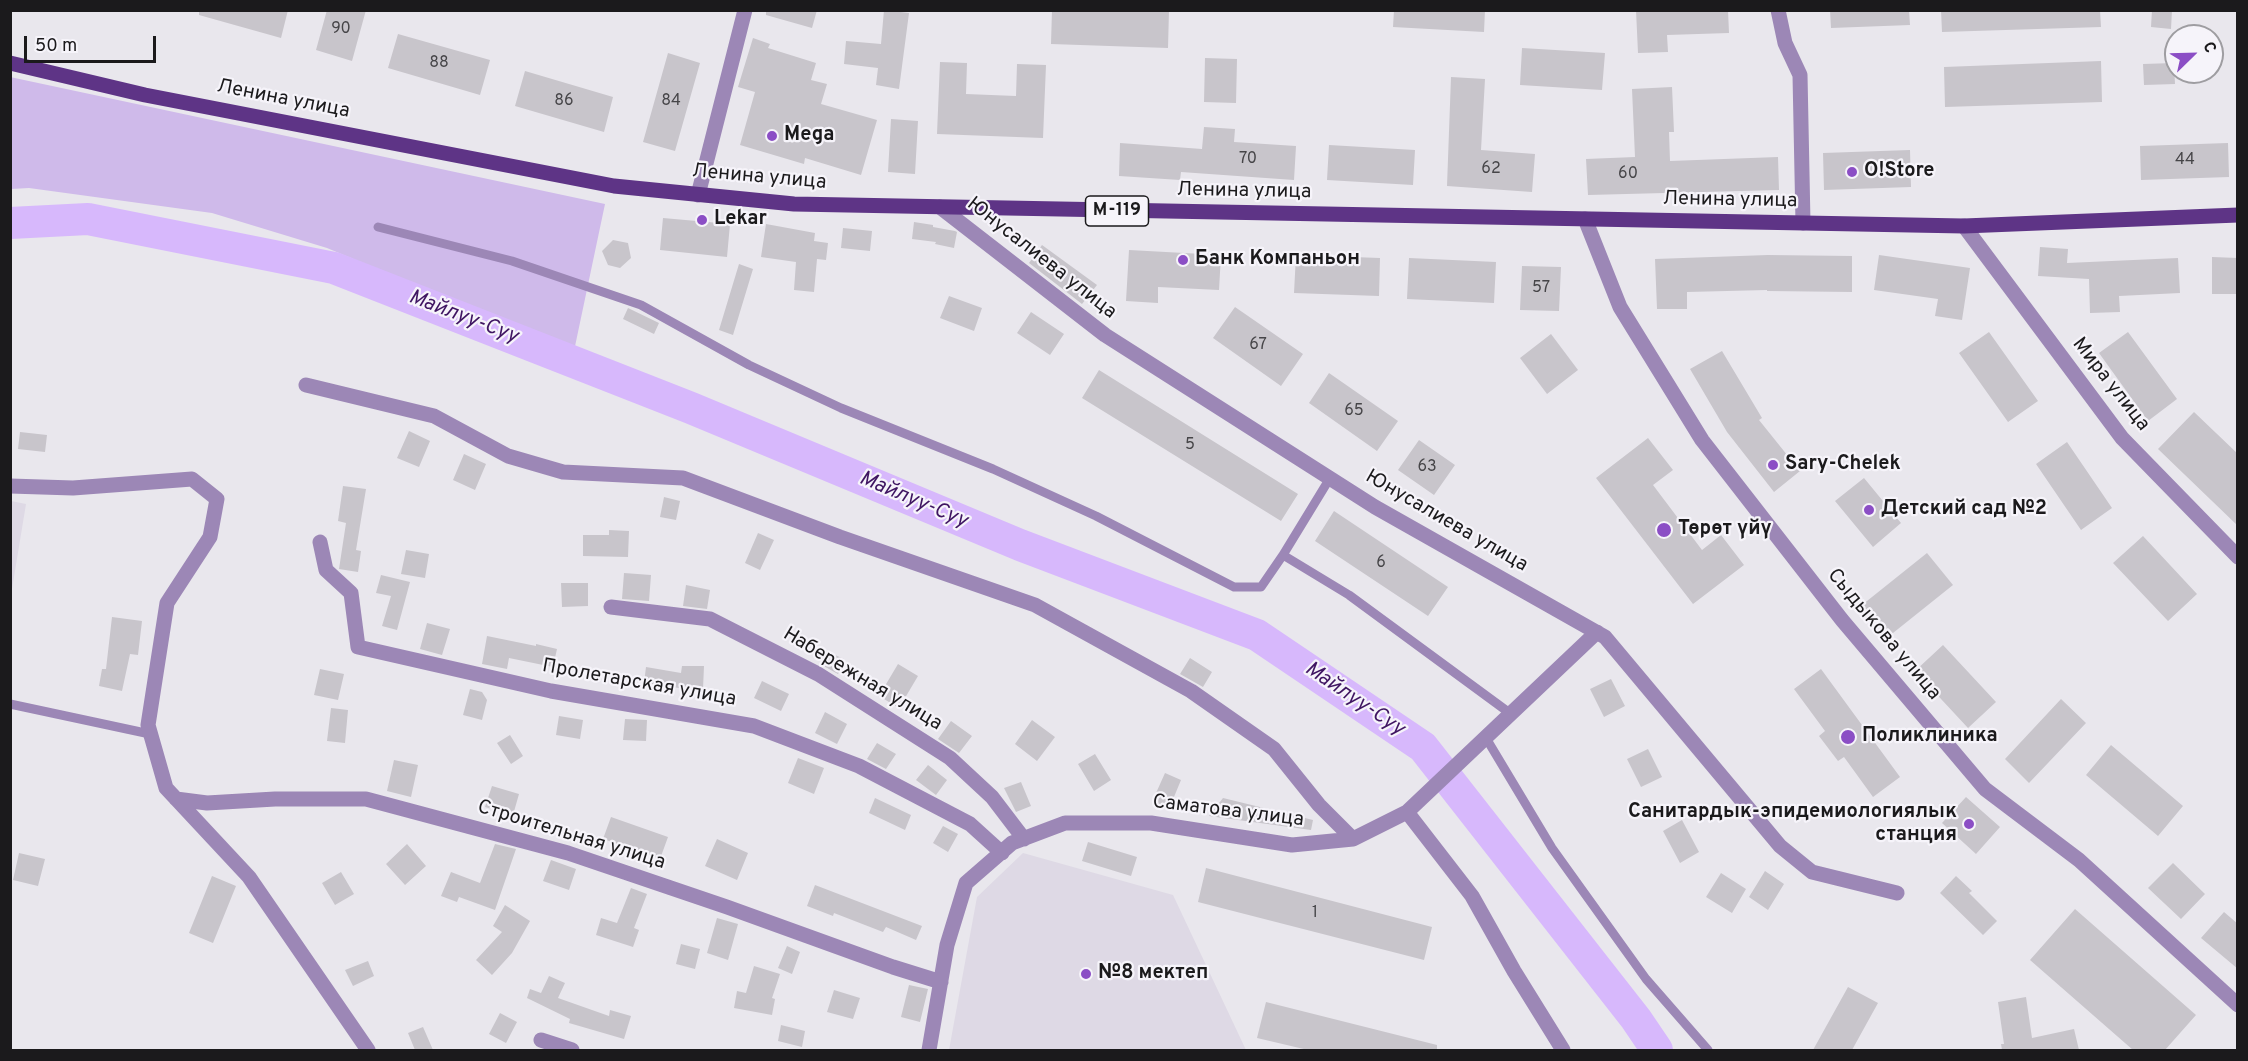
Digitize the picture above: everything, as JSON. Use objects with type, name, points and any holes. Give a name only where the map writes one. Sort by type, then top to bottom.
[{"type":"main road","name":"Ленина улица","points":[[10,63],[145,95],[614,186],[794,204],[1964,226],[2238,215]]},
{"type":"street","points":[[698,195],[745,10]]},
{"type":"street","points":[[1778,10],[1785,43],[1800,75],[1803,223]]},
{"type":"street","name":"Юнусалиева улица","points":[[940,207],[1105,335],[1376,507],[1605,637],[1780,846],[1812,872],[1897,893]]},
{"type":"street","name":"Сыдыкова улица","points":[[1585,219],[1620,307],[1702,440],[1842,620],[1985,789],[2079,860],[2238,1005]]},
{"type":"street","name":"Мира улица","points":[[1964,226],[2122,438],[2238,557]]},
{"type":"street","points":[[306,385],[434,416],[508,456],[563,472],[683,478],[840,537],[1035,605],[1191,691],[1274,748],[1319,805],[1353,839]]},
{"type":"street","points":[[10,486],[73,488],[192,479],[217,499],[210,537],[167,603],[148,725],[150,734],[166,788],[249,877],[368,1050]]},
{"type":"street","name":"Пролетарская улица","points":[[320,542],[326,570],[351,593],[358,648],[551,691],[754,726],[859,766],[970,824],[1002,853]]},
{"type":"street","name":"Набережная улица","points":[[611,607],[710,619],[818,674],[950,758],[992,797],[1024,839]]},
{"type":"street","name":"Саматова улица","points":[[929,1050],[947,945],[966,883],[1012,843],[1065,823],[1151,823],[1292,845],[1353,839],[1407,812],[1597,632]]},
{"type":"street","name":"Строительная улица","points":[[176,799],[207,803],[275,799],[366,798],[568,853],[941,982]]},
{"type":"street","points":[[1407,812],[1472,896],[1514,971],[1563,1050]]},
{"type":"street","points":[[541,1040],[572,1050]]},
{"type":"lane","points":[[378,227],[512,261],[640,305],[749,365],[841,408],[1004,474],[1096,516],[1234,587],[1261,586],[1283,555],[1330,478]]},
{"type":"lane","points":[[1283,555],[1349,595],[1511,714]]},
{"type":"lane","points":[[10,704],[150,734]]},
{"type":"lane","points":[[1486,738],[1552,848],[1646,979],[1708,1050]]},
{"type":"shaded area","points":[[10,77],[605,204],[574,351],[327,248],[212,213],[29,188],[11,189]]},
{"type":"shaded area","points":[[10,501],[26,504],[11,595]]},
{"type":"shaded area","name":"№8 мектеп","points":[[1023,853],[1173,895],[1246,1050],[949,1050],[977,897]]},
{"type":"building","points":[[199,10],[288,10],[281,38],[199,15]]},
{"type":"building","points":[[327,10],[366,10],[352,61],[316,50]]},
{"type":"building","points":[[766,10],[817,10],[812,28],[766,15]]},
{"type":"building","points":[[884,10],[909,13],[899,89],[876,85],[878,68],[844,64],[846,41],[881,44]]},
{"type":"building","points":[[1052,10],[1169,10],[1168,48],[1051,44]]},
{"type":"building","points":[[1394,10],[1485,10],[1484,32],[1393,27]]},
{"type":"building","points":[[1636,10],[1728,10],[1729,33],[1667,35],[1668,52],[1638,53]]},
{"type":"building","points":[[1830,10],[1909,10],[1910,25],[1831,28]]},
{"type":"building","points":[[1941,10],[2100,10],[2101,27],[1942,32]]},
{"type":"building","points":[[2152,10],[2172,10],[2171,24],[2164,24],[2164,28],[2151,27]]},
{"type":"building","points":[[398,34],[490,60],[480,95],[388,68]]},
{"type":"building","points":[[753,38],[770,44],[768,48],[816,63],[811,80],[827,84],[821,104],[877,120],[861,175],[805,158],[804,164],[740,145],[755,92],[738,87]]},
{"type":"building","points":[[1522,48],[1605,53],[1602,90],[1520,85]]},
{"type":"building","points":[[668,53],[700,63],[675,151],[643,142]]},
{"type":"building","points":[[1205,58],[1237,59],[1236,103],[1204,102]]},
{"type":"building","points":[[2101,61],[2102,102],[1945,107],[1944,67]]},
{"type":"building","points":[[940,62],[967,63],[966,94],[1016,96],[1017,64],[1046,65],[1043,138],[937,134]]},
{"type":"building","points":[[2164,63],[2164,84],[2175,84],[2144,85],[2143,64]]},
{"type":"building","points":[[525,71],[613,97],[604,132],[515,106]]},
{"type":"building","points":[[1451,77],[1485,79],[1481,150],[1535,154],[1532,192],[1447,186]]},
{"type":"building","points":[[1672,87],[1674,132],[1669,132],[1670,161],[1778,157],[1779,190],[1588,195],[1586,159],[1635,157],[1632,89]]},
{"type":"building","points":[[891,119],[918,121],[915,174],[888,172]]},
{"type":"building","points":[[1204,127],[1235,129],[1234,142],[1296,146],[1294,180],[1181,172],[1180,180],[1119,176],[1120,143],[1202,149]]},
{"type":"building","points":[[2228,143],[2229,177],[2141,180],[2140,146]]},
{"type":"building","points":[[1329,145],[1415,150],[1413,185],[1327,180]]},
{"type":"building","points":[[1910,150],[1911,187],[1824,190],[1823,153]]},
{"type":"building","points":[[663,218],[730,224],[727,257],[660,250]]},
{"type":"building","points":[[914,222],[957,232],[954,248],[935,244],[936,242],[912,239]]},
{"type":"building","points":[[766,224],[815,233],[814,241],[828,243],[826,260],[817,259],[814,292],[794,290],[796,262],[761,257]]},
{"type":"building","points":[[843,228],[872,231],[870,251],[841,248]]},
{"type":"building","points":[[613,240],[628,243],[631,258],[620,268],[608,265],[602,251]]},
{"type":"building","points":[[1042,245],[1097,285],[1082,304],[1029,263]]},
{"type":"building","points":[[2040,247],[2068,249],[2067,263],[2178,258],[2180,293],[2119,296],[2120,312],[2090,313],[2089,279],[2038,276]]},
{"type":"building","points":[[1129,250],[1221,255],[1219,290],[1158,287],[1158,303],[1126,301]]},
{"type":"building","points":[[1296,255],[1380,258],[1379,296],[1294,293]]},
{"type":"building","points":[[1768,255],[1852,256],[1852,292],[1767,290],[1687,292],[1687,309],[1657,309],[1655,259]]},
{"type":"building","points":[[1879,255],[1970,268],[1962,320],[1935,316],[1938,299],[1874,290]]},
{"type":"building","points":[[2212,257],[2238,258],[2238,294],[2212,294]]},
{"type":"building","points":[[1409,258],[1496,262],[1494,303],[1407,299]]},
{"type":"building","points":[[739,264],[753,269],[733,335],[719,330]]},
{"type":"building","points":[[1522,266],[1561,267],[1559,311],[1520,310]]},
{"type":"building","points":[[949,296],[982,308],[974,331],[940,318]]},
{"type":"building","points":[[1235,307],[1303,354],[1281,386],[1213,338]]},
{"type":"building","points":[[628,308],[659,323],[654,334],[623,319]]},
{"type":"building","points":[[1031,312],[1064,334],[1050,355],[1017,333]]},
{"type":"building","points":[[1989,332],[2038,401],[2008,422],[1959,353]]},
{"type":"building","points":[[2128,332],[2177,399],[2148,421],[2099,353]]},
{"type":"building","points":[[1551,334],[1578,370],[1547,394],[1520,358]]},
{"type":"building","points":[[1722,351],[1762,418],[1759,420],[1800,471],[1774,492],[1727,432],[1690,369]]},
{"type":"building","points":[[1099,370],[1298,494],[1281,521],[1082,398]]},
{"type":"building","points":[[1329,373],[1398,421],[1377,451],[1309,403]]},
{"type":"building","points":[[2194,412],[2238,454],[2238,526],[2158,449]]},
{"type":"building","points":[[409,431],[430,441],[419,467],[397,458]]},
{"type":"building","points":[[20,432],[47,435],[45,452],[18,449]]},
{"type":"building","points":[[1648,438],[1673,470],[1653,485],[1702,550],[1721,535],[1744,565],[1693,604],[1596,478]]},
{"type":"building","points":[[1419,440],[1455,465],[1434,495],[1398,470]]},
{"type":"building","points":[[2067,442],[2112,508],[2081,530],[2036,464]]},
{"type":"building","points":[[464,454],[486,464],[475,490],[453,480]]},
{"type":"building","points":[[1864,478],[1901,523],[1873,547],[1835,501]]},
{"type":"building","points":[[343,486],[366,489],[356,550],[361,551],[358,572],[339,569],[346,523],[338,521]]},
{"type":"building","points":[[664,497],[680,501],[676,520],[660,517]]},
{"type":"building","points":[[1334,511],[1448,587],[1428,616],[1315,541]]},
{"type":"building","points":[[609,530],[629,531],[628,557],[583,556],[583,535],[609,535]]},
{"type":"building","points":[[758,533],[774,540],[760,570],[745,563]]},
{"type":"building","points":[[2143,536],[2197,594],[2168,621],[2113,563]]},
{"type":"building","points":[[406,550],[429,554],[425,578],[401,574]]},
{"type":"building","points":[[1927,553],[1953,585],[1888,637],[1862,605]]},
{"type":"building","points":[[624,573],[651,575],[649,601],[622,599]]},
{"type":"building","points":[[381,575],[410,582],[397,630],[382,626],[391,596],[376,593]]},
{"type":"building","points":[[561,583],[588,583],[588,606],[562,607]]},
{"type":"building","points":[[686,585],[710,590],[707,609],[683,606]]},
{"type":"building","points":[[112,617],[142,621],[138,655],[130,654],[122,691],[99,686],[102,669],[106,669]]},
{"type":"building","points":[[427,623],[450,629],[442,655],[420,649]]},
{"type":"building","points":[[487,636],[557,649],[553,667],[509,658],[507,669],[482,664]]},
{"type":"building","points":[[1943,645],[1996,702],[1968,728],[1915,671]]},
{"type":"building","points":[[826,651],[844,659],[838,674],[820,664]]},
{"type":"building","points":[[1190,658],[1212,672],[1203,687],[1180,674]]},
{"type":"building","points":[[898,664],[918,676],[899,708],[879,696]]},
{"type":"building","points":[[682,666],[704,666],[703,689],[644,683],[646,667],[681,673]]},
{"type":"building","points":[[320,669],[344,674],[338,700],[314,695]]},
{"type":"building","points":[[1821,669],[1900,777],[1873,797],[1844,757],[1838,761],[1819,736],[1825,731],[1794,689]]},
{"type":"building","points":[[1611,679],[1625,706],[1604,717],[1590,689]]},
{"type":"building","points":[[762,681],[789,694],[781,711],[754,698]]},
{"type":"building","points":[[470,689],[482,692],[487,700],[482,720],[463,715]]},
{"type":"building","points":[[2061,699],[2086,723],[2029,783],[2005,759]]},
{"type":"building","points":[[331,708],[348,710],[345,743],[327,741]]},
{"type":"building","points":[[825,712],[847,724],[837,744],[815,733]]},
{"type":"building","points":[[559,716],[583,720],[580,739],[556,735]]},
{"type":"building","points":[[625,719],[647,720],[646,741],[623,740]]},
{"type":"building","points":[[1032,720],[1055,737],[1037,761],[1015,744]]},
{"type":"building","points":[[951,721],[972,736],[959,753],[938,739]]},
{"type":"building","points":[[510,735],[523,756],[511,764],[497,743]]},
{"type":"building","points":[[877,743],[896,754],[886,769],[867,759]]},
{"type":"building","points":[[2111,745],[2183,806],[2158,836],[2086,775]]},
{"type":"building","points":[[1648,749],[1662,777],[1641,787],[1627,759]]},
{"type":"building","points":[[1095,754],[1111,780],[1094,791],[1078,764]]},
{"type":"building","points":[[798,758],[824,768],[814,794],[788,783]]},
{"type":"building","points":[[394,760],[418,765],[411,797],[387,791]]},
{"type":"building","points":[[928,765],[947,780],[936,795],[916,780]]},
{"type":"building","points":[[1165,773],[1181,780],[1169,809],[1152,802]]},
{"type":"building","points":[[1021,782],[1031,806],[1016,812],[1004,788]]},
{"type":"building","points":[[492,786],[519,794],[513,815],[485,807]]},
{"type":"building","points":[[1966,797],[2000,827],[1976,854],[1942,823]]},
{"type":"building","points":[[875,798],[911,815],[905,830],[869,813]]},
{"type":"building","points":[[1223,798],[1313,820],[1311,830],[1209,816]]},
{"type":"building","points":[[611,817],[668,837],[660,859],[603,839]]},
{"type":"building","points":[[1682,820],[1699,852],[1680,863],[1663,831]]},
{"type":"building","points":[[943,826],[958,834],[948,852],[933,843]]},
{"type":"building","points":[[717,839],[748,853],[737,880],[705,866]]},
{"type":"building","points":[[1088,842],[1137,857],[1131,876],[1082,861]]},
{"type":"building","points":[[407,844],[426,866],[405,885],[386,864]]},
{"type":"building","points":[[495,844],[516,849],[495,910],[459,897],[457,902],[441,896],[451,872],[480,883]]},
{"type":"building","points":[[19,853],[45,859],[38,886],[13,880]]},
{"type":"building","points":[[551,860],[576,869],[569,890],[543,881]]},
{"type":"building","points":[[2173,863],[2205,894],[2181,919],[2148,888]]},
{"type":"building","points":[[1206,868],[1432,927],[1424,960],[1198,902]]},
{"type":"building","points":[[1765,871],[1784,884],[1768,910],[1749,897]]},
{"type":"building","points":[[341,872],[354,894],[335,905],[322,883]]},
{"type":"building","points":[[1721,873],[1746,889],[1732,913],[1706,897]]},
{"type":"building","points":[[212,876],[236,886],[213,943],[189,933]]},
{"type":"building","points":[[1956,876],[1972,891],[1969,893],[1997,921],[1983,935],[1940,893]]},
{"type":"building","points":[[815,885],[922,926],[916,940],[886,927],[883,932],[834,913],[833,916],[807,906]]},
{"type":"building","points":[[631,888],[647,894],[634,928],[639,930],[633,947],[596,935],[601,918],[617,923]]},
{"type":"building","points":[[505,905],[530,921],[512,953],[492,975],[476,960],[502,932],[493,926]]},
{"type":"building","points":[[2075,909],[2196,1015],[2165,1050],[2133,1050],[2030,960]]},
{"type":"building","points":[[2224,912],[2238,924],[2238,969],[2201,938]]},
{"type":"building","points":[[717,918],[738,924],[728,960],[707,953]]},
{"type":"building","points":[[681,944],[700,949],[695,969],[676,964]]},
{"type":"building","points":[[787,946],[800,952],[792,974],[778,968]]},
{"type":"building","points":[[368,961],[374,976],[353,986],[345,970]]},
{"type":"building","points":[[754,966],[780,974],[772,998],[775,999],[772,1015],[734,1008],[737,991],[746,993]]},
{"type":"building","points":[[549,976],[565,983],[558,998],[609,1016],[610,1010],[631,1016],[624,1039],[569,1023],[570,1019],[527,998],[530,989],[541,993]]},
{"type":"building","points":[[909,985],[928,989],[920,1022],[901,1017]]},
{"type":"building","points":[[1848,987],[1878,1003],[1852,1050],[1813,1050]]},
{"type":"building","points":[[834,990],[860,998],[853,1019],[827,1012]]},
{"type":"building","points":[[2026,997],[2032,1038],[2074,1029],[2079,1050],[2002,1050],[2001,1044],[2004,1044],[1998,1002]]},
{"type":"building","points":[[1266,1002],[1437,1045],[1437,1050],[1308,1050],[1257,1038]]},
{"type":"building","points":[[500,1013],[517,1022],[506,1043],[489,1034]]},
{"type":"building","points":[[781,1025],[805,1031],[802,1047],[778,1041]]},
{"type":"building","points":[[423,1027],[433,1050],[415,1050],[408,1033]]},
{"type":"waterway","name":"Майлуу-Суу","points":[[10,223],[88,219],[334,268],[691,408],[1020,545],[1257,635],[1423,747],[1636,1019],[1657,1050]]},
{"type":"place","name":"Mega","points":[[772,136]]},
{"type":"place","name":"O!Store","points":[[1852,172]]},
{"type":"place","name":"Lekar","points":[[702,220]]},
{"type":"place","name":"Банк Компаньон","points":[[1183,260]]},
{"type":"place","name":"Sary-Chelek","points":[[1773,465]]},
{"type":"place","name":"Детский сад №2","points":[[1869,510]]},
{"type":"place","name":"Төрөт үйү","points":[[1664,530]]},
{"type":"place","name":"Поликлиника","points":[[1848,737]]},
{"type":"place","name":"Санитардык-эпидемиологиялык станция","points":[[1969,824]]},
{"type":"place","name":"№8 мектеп","points":[[1086,974]]}]
